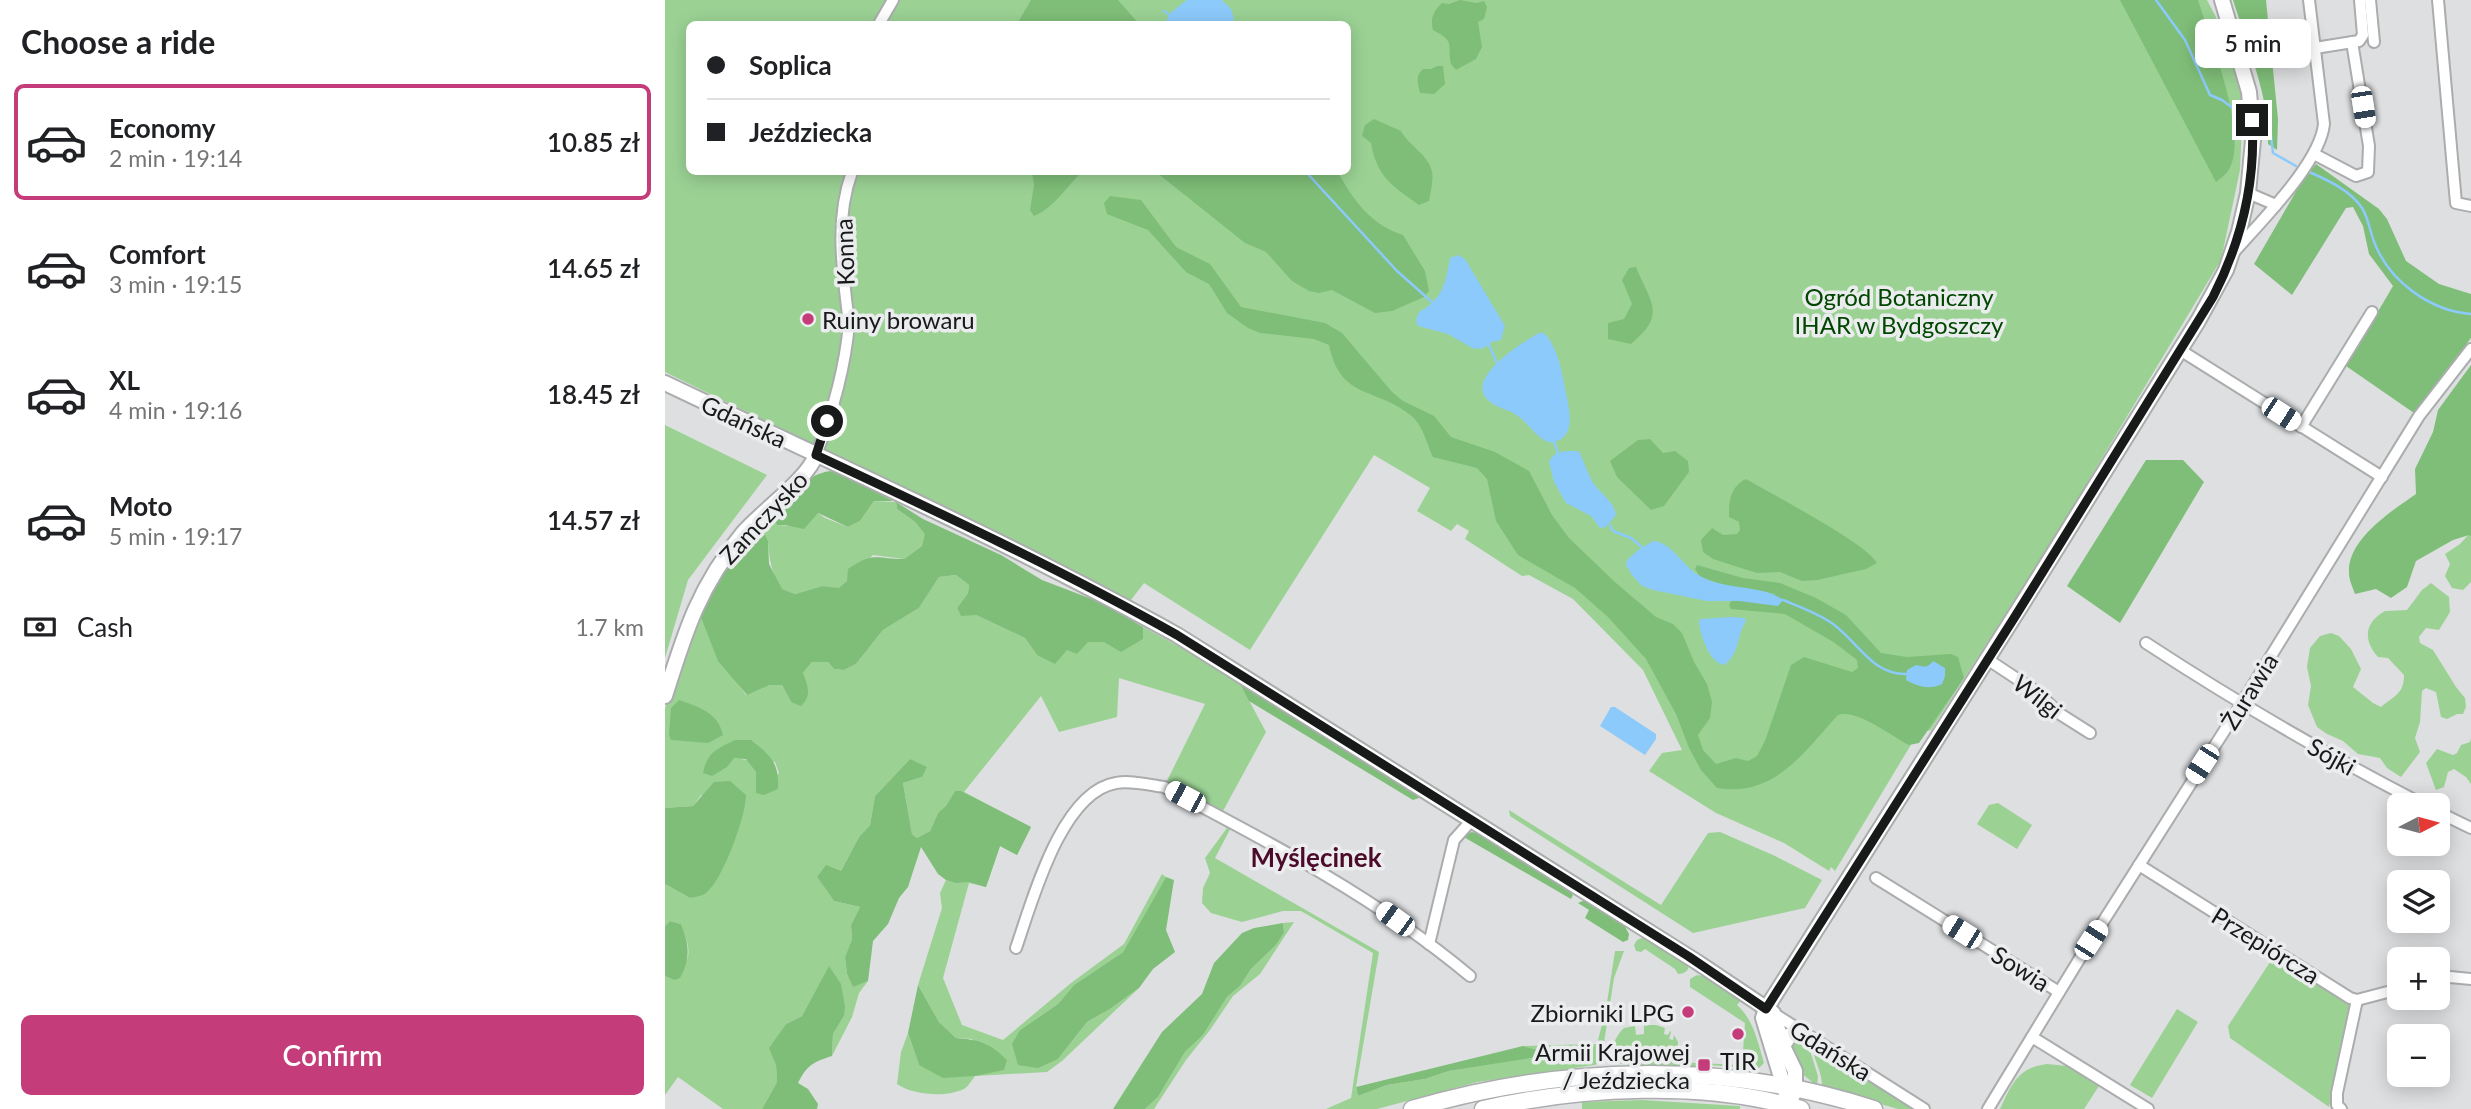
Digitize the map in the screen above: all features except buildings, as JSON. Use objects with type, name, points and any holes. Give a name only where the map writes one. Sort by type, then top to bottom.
[{"type":"main road","points":[[1412,1109],[1486,1090],[1576,1077],[1667,1075],[1755,1083],[1874,1109]]},
{"type":"main road","points":[[1483,1109],[1575,1094],[1632,1090],[1717,1094],[1793,1108]]},
{"type":"street","points":[[881,21],[893,0]]},
{"type":"street","points":[[1769,1011],[2213,297],[2233,253],[2248,193],[2253,147],[2251,111],[2249,93],[2224,7],[2216,0]]},
{"type":"street","points":[[2233,253],[2276,205],[2323,138],[2324,124],[2309,0]]},
{"type":"street","points":[[2315,48],[2359,41],[2363,35],[2360,0]]},
{"type":"street","points":[[2370,0],[2374,42]]},
{"type":"street","points":[[2438,0],[2456,204],[2471,206]]},
{"type":"street","points":[[2313,154],[2356,176],[2368,172],[2370,162],[2367,137],[2352,42]]},
{"type":"street","name":"Konna","points":[[816,455],[834,397],[848,337],[840,236],[845,196],[851,175]]},
{"type":"street","points":[[2248,193],[2276,205]]},
{"type":"street","points":[[2301,427],[2372,312]]},
{"type":"street","name":"Żurawia","points":[[1988,1109],[2419,416],[2471,349]]},
{"type":"street","points":[[2180,350],[2382,477]]},
{"type":"street","name":"Gdańska","points":[[665,383],[1106,595],[1232,668],[1924,1109]]},
{"type":"street","name":"Zamczysko","points":[[665,696],[686,631],[708,581],[745,531],[807,472],[816,455]]},
{"type":"street","name":"Sójki","points":[[2146,643],[2228,697],[2401,793]]},
{"type":"street","name":"Wilgi","points":[[1987,659],[2037,692],[2060,714],[2090,733]]},
{"type":"street","points":[[1016,948],[1052,847],[1084,799],[1115,783],[1164,787],[1294,856],[1379,906],[1470,976]]},
{"type":"street","points":[[2450,818],[2471,828]]},
{"type":"street","points":[[1429,944],[1454,840],[1471,821]]},
{"type":"street","name":"Przepiórcza","points":[[2139,865],[2357,1000]]},
{"type":"street","name":"Sowia","points":[[1876,878],[2059,992]]},
{"type":"street","points":[[2450,977],[2471,979]]},
{"type":"street","points":[[2340,1109],[2337,1105],[2337,1093],[2357,1000],[2387,992]]},
{"type":"street","name":"Gdańska","points":[[1769,1011],[1779,1051],[1794,1068],[1790,1089]]},
{"type":"street","points":[[1755,1083],[1772,1069],[1779,1051],[1790,1035],[1802,1032]]},
{"type":"street","points":[[2032,1037],[2148,1109]]},
{"type":"street","points":[[1790,1089],[1793,1108]]},
{"type":"green space","name":"Ogród Botaniczny IHAR w Bydgoszczy","points":[[665,0],[2207,0],[2222,29],[2243,101],[2240,170],[2221,260],[2051,543],[1931,730],[1918,733],[1835,871],[1831,867],[1829,871],[1784,843],[1716,813],[1649,771],[1662,753],[1682,750],[1643,670],[1573,599],[1529,575],[1522,576],[1465,539],[1469,531],[1457,524],[1451,531],[1417,511],[1430,488],[1374,455],[1250,650],[1144,583],[1131,600],[665,372]]},
{"type":"green space","points":[[1031,0],[1118,0],[1136,21],[1019,21]]},
{"type":"green space","points":[[1460,0],[1476,3],[1484,1],[1487,7],[1484,19],[1478,22],[1482,47],[1476,59],[1456,70],[1451,64],[1448,41],[1433,30],[1432,19],[1442,3],[1449,4]]},
{"type":"green space","points":[[2120,0],[2198,0],[2226,87],[2235,136],[2234,156],[2228,171],[2216,182]]},
{"type":"green space","points":[[2233,0],[2266,0],[2278,119],[2277,150],[2268,144],[2262,91]]},
{"type":"green space","points":[[1443,66],[1445,84],[1434,94],[1420,93],[1420,72]]},
{"type":"green space","points":[[1374,119],[1401,131],[1427,160],[1432,175],[1429,201],[1419,205],[1382,173],[1371,143],[1362,136],[1365,125]]},
{"type":"green space","points":[[2316,164],[2379,209],[2387,219],[2406,261],[2439,284],[2471,294],[2471,338],[2414,413],[2346,366],[2393,286],[2369,254],[2363,226],[2353,207],[2346,208],[2292,295],[2254,264],[2302,181]]},
{"type":"green space","points":[[1032,175],[1079,175],[1054,202],[1034,216],[1030,210],[1034,185]]},
{"type":"green space","points":[[1160,175],[1340,175],[1372,218],[1403,235],[1425,271],[1429,291],[1424,297],[1392,311],[1375,313],[1332,290],[1319,293],[1309,291],[1292,281],[1266,252],[1245,243]]},
{"type":"green space","points":[[1110,196],[1141,200],[1176,247],[1210,264],[1241,307],[1325,323],[1342,333],[1392,392],[1403,401],[1434,416],[1451,437],[1495,452],[1529,471],[1552,515],[1569,538],[1656,617],[1673,624],[1682,633],[1707,684],[1712,702],[1710,718],[1698,735],[1703,750],[1716,764],[1736,758],[1748,761],[1757,756],[1765,741],[1791,665],[1804,657],[1852,672],[1858,668],[1857,660],[1835,643],[1785,614],[1731,609],[1731,601],[1776,594],[1733,588],[1700,577],[1695,569],[1697,565],[1743,578],[1780,583],[1816,598],[1846,615],[1881,653],[1907,657],[1951,654],[1958,657],[1964,678],[1919,743],[1909,745],[1854,715],[1838,715],[1800,757],[1772,779],[1737,789],[1717,788],[1701,770],[1676,714],[1646,659],[1608,617],[1575,588],[1518,555],[1496,521],[1487,479],[1477,468],[1433,457],[1414,418],[1396,405],[1350,383],[1341,375],[1329,345],[1314,339],[1260,333],[1227,313],[1209,284],[1186,272],[1148,230],[1107,214],[1104,203]]},
{"type":"green space","points":[[1636,267],[1653,308],[1649,325],[1631,344],[1608,339],[1608,323],[1624,319],[1632,304],[1622,280],[1629,268]]},
{"type":"green space","points":[[2471,365],[2471,537],[2469,535],[2453,540],[2416,561],[2407,587],[2391,598],[2376,589],[2355,594],[2349,573],[2355,549],[2373,527],[2416,494],[2415,469],[2433,432],[2438,410]]},
{"type":"green space","points":[[665,425],[767,475],[688,580],[665,658]]},
{"type":"green space","points":[[1650,439],[1663,453],[1675,451],[1688,461],[1689,472],[1664,506],[1651,510],[1617,477],[1610,461],[1638,440]]},
{"type":"green space","points":[[2146,460],[2183,460],[2204,482],[2120,623],[2067,586]]},
{"type":"green space","points":[[830,471],[846,476],[893,501],[874,501],[860,521],[848,527],[818,513],[804,529],[777,525],[772,518],[797,489],[812,477]]},
{"type":"green space","points":[[1746,479],[1837,531],[1877,563],[1866,569],[1802,581],[1780,572],[1757,573],[1713,559],[1703,552],[1701,540],[1712,528],[1723,535],[1737,534],[1740,530],[1739,522],[1729,517],[1729,505],[1734,490]]},
{"type":"green space","points":[[874,501],[896,502],[897,509],[926,534],[922,546],[904,559],[873,555],[839,589],[822,586],[795,594],[781,589],[771,566],[768,541],[749,539],[722,575],[699,612],[735,680],[746,695],[770,685],[782,685],[791,702],[803,673],[812,662],[828,662],[834,669],[844,670],[856,664],[883,630],[919,608],[939,577],[956,575],[969,585],[968,593],[957,608],[961,615],[976,615],[1025,638],[1037,655],[1067,650],[1088,642],[1143,639],[1143,627],[1237,678],[1266,732],[1223,811],[1236,818],[1215,858],[1379,952],[1356,1087],[1358,1096],[1387,1085],[1425,1079],[1449,1071],[1537,1056],[1536,1050],[1523,1046],[1597,1044],[1606,1009],[1615,951],[1624,951],[1614,978],[1601,1062],[1478,1082],[1377,1109],[1326,1109],[1351,1098],[1373,953],[1301,911],[1283,911],[1242,922],[1211,913],[1202,903],[1203,888],[1210,873],[1205,858],[1227,828],[1164,787],[1205,704],[1119,678],[1117,717],[1059,732],[1041,696],[964,792],[1031,827],[1017,855],[1000,846],[986,887],[969,883],[943,978],[962,1025],[1003,1040],[1071,983],[1124,944],[1162,874],[1166,877],[1123,952],[1074,985],[1058,1004],[1020,1030],[1058,1059],[1087,1022],[1139,988],[1062,1061],[1047,1072],[975,1076],[964,1089],[948,1094],[920,1093],[897,1084],[901,1052],[908,1033],[919,1065],[973,1039],[956,1038],[939,1022],[918,985],[942,908],[940,893],[946,880],[955,883],[955,791],[946,807],[938,813],[930,831],[917,838],[912,834],[903,783],[922,777],[910,759],[875,796],[870,825],[859,837],[841,871],[817,877],[834,901],[860,907],[851,925],[852,939],[845,957],[847,974],[853,986],[868,981],[859,993],[852,1017],[832,1056],[833,1034],[844,1016],[829,967],[802,1016],[786,1024],[770,1048],[776,1065],[777,1082],[762,1109],[723,1109],[678,1077],[665,1095],[665,976],[674,980],[685,965],[688,948],[681,924],[670,921],[665,926],[665,884],[690,898],[702,794],[693,806],[665,808],[665,709],[688,633],[722,567],[765,518],[772,518],[777,525],[792,526],[818,513],[848,527],[860,521]],"holes":[[[734,758],[775,762],[779,773],[756,793],[756,771],[747,760]]]},
{"type":"green space","points":[[896,502],[923,519],[1001,555],[1042,580],[1102,603],[1143,627],[1143,639],[1121,652],[1104,642],[1088,642],[1077,654],[1067,650],[1055,664],[1037,655],[1025,638],[976,615],[961,616],[957,608],[968,593],[969,585],[956,575],[939,577],[919,608],[883,630],[856,664],[844,670],[834,669],[828,662],[812,662],[803,673],[808,695],[801,706],[791,702],[782,685],[770,685],[747,695],[718,661],[699,612],[749,539],[765,535],[768,541],[769,564],[782,589],[795,594],[822,586],[839,588],[847,581],[848,569],[857,563],[875,557],[904,559],[922,546],[925,534],[915,522],[897,509]]},
{"type":"green space","points":[[2469,534],[2471,582],[2463,590],[2452,588],[2445,576],[2450,564],[2445,554]]},
{"type":"green space","points":[[2431,583],[2449,597],[2450,612],[2439,630],[2426,628],[2419,637],[2420,643],[2433,650],[2465,698],[2466,707],[2463,714],[2447,719],[2441,717],[2436,692],[2426,688],[2422,691],[2420,722],[2415,738],[2420,752],[2401,777],[2387,768],[2380,758],[2358,754],[2343,741],[2317,727],[2308,705],[2311,686],[2307,667],[2310,648],[2320,636],[2331,633],[2339,636],[2351,649],[2361,669],[2353,687],[2381,707],[2400,691],[2404,675],[2388,658],[2378,657],[2373,651],[2368,638],[2370,626],[2385,611],[2407,610]]},
{"type":"green space","points":[[1237,678],[1417,793],[1419,798],[1413,800],[1249,701]]},
{"type":"green space","points":[[679,700],[712,716],[723,735],[708,743],[671,740],[671,708]]},
{"type":"green space","points":[[2471,738],[2471,784],[2454,769],[2448,772],[2444,787],[2436,790],[2426,763],[2437,749],[2453,755],[2461,745],[2470,742]]},
{"type":"green space","points":[[735,740],[751,740],[769,755],[777,772],[778,789],[764,795],[756,793],[756,772],[746,759],[734,758],[727,767],[712,776],[703,773],[710,756]]},
{"type":"green space","points":[[910,759],[927,767],[922,777],[903,783],[912,834],[917,838],[930,831],[938,813],[955,791],[961,791],[1031,827],[1017,855],[1000,846],[986,887],[946,880],[938,874],[921,847],[908,887],[899,898],[888,924],[873,941],[868,981],[853,987],[847,974],[845,957],[852,939],[851,925],[860,907],[834,901],[817,877],[826,865],[841,871],[859,837],[870,825],[875,796]]},
{"type":"green space","points":[[730,781],[746,795],[738,832],[713,886],[704,894],[690,898],[665,884],[665,808],[693,806],[714,782]]},
{"type":"green space","points":[[1998,803],[2032,825],[2017,849],[1977,824],[1989,805]]},
{"type":"green space","points":[[1509,810],[1661,905],[1708,833],[1720,832],[1822,880],[1805,908],[1693,933],[1510,816]]},
{"type":"green space","points":[[1472,832],[1480,834],[1568,889],[1573,895],[1571,899],[1462,836]]},
{"type":"green space","points":[[1166,877],[1174,880],[1166,930],[1175,952],[1153,969],[1139,988],[1087,1022],[1058,1059],[1038,1068],[1018,1065],[1012,1044],[1020,1030],[1058,1004],[1074,985],[1123,952]]},
{"type":"green space","points":[[1585,900],[1623,923],[1629,934],[1628,940],[1623,942],[1585,918],[1589,910],[1578,903]]},
{"type":"green space","points":[[670,921],[681,924],[688,951],[684,971],[680,978],[674,980],[665,976],[665,926]]},
{"type":"green space","points":[[1294,922],[1260,974],[1233,996],[1154,1109],[1145,1109],[1158,1097],[1185,1052],[1203,1035],[1227,997],[1276,945],[1284,933],[1283,923]]},
{"type":"green space","points":[[1283,923],[1284,933],[1276,945],[1227,997],[1203,1035],[1185,1052],[1158,1097],[1145,1109],[1113,1109],[1162,1032],[1202,994],[1214,963],[1242,933]]},
{"type":"green space","points":[[1644,937],[1688,965],[1687,970],[1678,974],[1675,969],[1645,949],[1636,951],[1634,945]]},
{"type":"green space","points":[[2274,956],[2351,1004],[2329,1107],[2230,1038],[2228,1026]]},
{"type":"green space","points":[[829,966],[841,984],[844,1016],[833,1034],[832,1056],[811,1065],[798,1083],[808,1089],[818,1104],[817,1109],[762,1109],[777,1082],[776,1065],[769,1048],[786,1024],[802,1016]]},
{"type":"green space","points":[[1697,975],[1707,977],[1741,1000],[1737,1005],[1751,1025],[1764,1063],[1758,1069],[1698,1064],[1697,1067],[1640,1066],[1614,1062],[1614,1044],[1624,1028],[1635,1026],[1636,1035],[1644,1034],[1644,1025],[1656,1025],[1665,1028],[1664,1034],[1671,1032],[1669,1039],[1673,1040],[1674,1035],[1678,1042],[1678,1062],[1742,1065],[1745,1023],[1690,987],[1690,979]]},
{"type":"green space","points":[[918,985],[939,1022],[956,1038],[978,1041],[990,1046],[1007,1060],[1004,1070],[975,1076],[943,1078],[919,1065],[908,1033]]},
{"type":"green space","points":[[2177,1009],[2198,1022],[2152,1098],[2130,1085]]},
{"type":"green space","points":[[1801,1039],[1807,1041],[1818,1076],[1817,1086],[1800,1072],[1790,1047]]},
{"type":"green space","points":[[1812,1043],[1915,1109],[1898,1109],[1822,1087]]},
{"type":"green space","points":[[1523,1046],[1537,1050],[1537,1057],[1449,1071],[1425,1079],[1387,1085],[1358,1096],[1356,1087]]},
{"type":"green space","points":[[2047,1064],[2067,1066],[2099,1086],[2084,1109],[2000,1109],[2012,1085],[2022,1073]]},
{"type":"green space","points":[[1642,1100],[1740,1106],[1740,1109],[1582,1109],[1582,1102]]},
{"type":"water","points":[[1187,0],[1222,0],[1231,9],[1234,19],[1167,21]]},
{"type":"water","points":[[1458,255],[1465,259],[1505,326],[1501,340],[1484,348],[1474,349],[1448,334],[1418,326],[1416,320],[1419,312],[1433,302],[1442,290],[1450,258]]},
{"type":"water","points":[[1539,333],[1544,333],[1556,353],[1569,413],[1567,433],[1553,442],[1542,439],[1522,419],[1489,401],[1483,392],[1483,382],[1498,362]]},
{"type":"water","points":[[1577,451],[1592,481],[1614,509],[1616,515],[1606,527],[1600,528],[1591,516],[1566,503],[1554,482],[1549,462],[1551,458],[1561,452]]},
{"type":"water","points":[[1653,541],[1666,545],[1700,576],[1720,584],[1766,592],[1783,600],[1778,606],[1739,601],[1707,601],[1642,586],[1626,565],[1627,560]]},
{"type":"water","points":[[1744,618],[1746,621],[1733,656],[1724,665],[1710,654],[1699,622],[1700,619]]},
{"type":"water","points":[[1933,661],[1945,668],[1942,684],[1924,687],[1906,680],[1907,670],[1916,665],[1928,666]]},
{"type":"water","points":[[1611,707],[1656,734],[1656,739],[1645,755],[1600,726]]},
{"type":"waterway","points":[[2156,0],[2185,40],[2210,95],[2237,111]]},
{"type":"waterway","points":[[1164,11],[1170,15]]},
{"type":"waterway","points":[[2269,119],[2273,153],[2296,166]]},
{"type":"waterway","points":[[2309,172],[2352,196],[2364,212],[2382,258],[2401,282],[2427,301],[2456,312],[2471,314]]},
{"type":"waterway","points":[[1309,175],[1397,271],[1433,303]]},
{"type":"waterway","points":[[1489,345],[1497,363]]},
{"type":"waterway","points":[[1554,442],[1558,453]]},
{"type":"waterway","points":[[1610,525],[1613,531],[1631,538],[1643,548]]},
{"type":"waterway","points":[[1783,600],[1815,613],[1833,624],[1866,656],[1884,669],[1907,674]]},
{"type":"place","name":"Ruiny browaru","points":[[808,319]]},
{"type":"place","name":"Zbiorniki LPG","points":[[1688,1012]]},
{"type":"place","name":"TIR","points":[[1738,1034]]},
{"type":"place","name":"Armii Krajowej / Jeździecka","points":[[1704,1065]]},
{"type":"district","name":"Myślęcinek","points":[[1316,857]]},
{"type":"route","points":[[827,421],[816,455],[1106,595],[1177,635],[1688,956],[1766,1009],[2016,615],[2213,297],[2233,253],[2248,193],[2253,155],[2252,120]]}]
